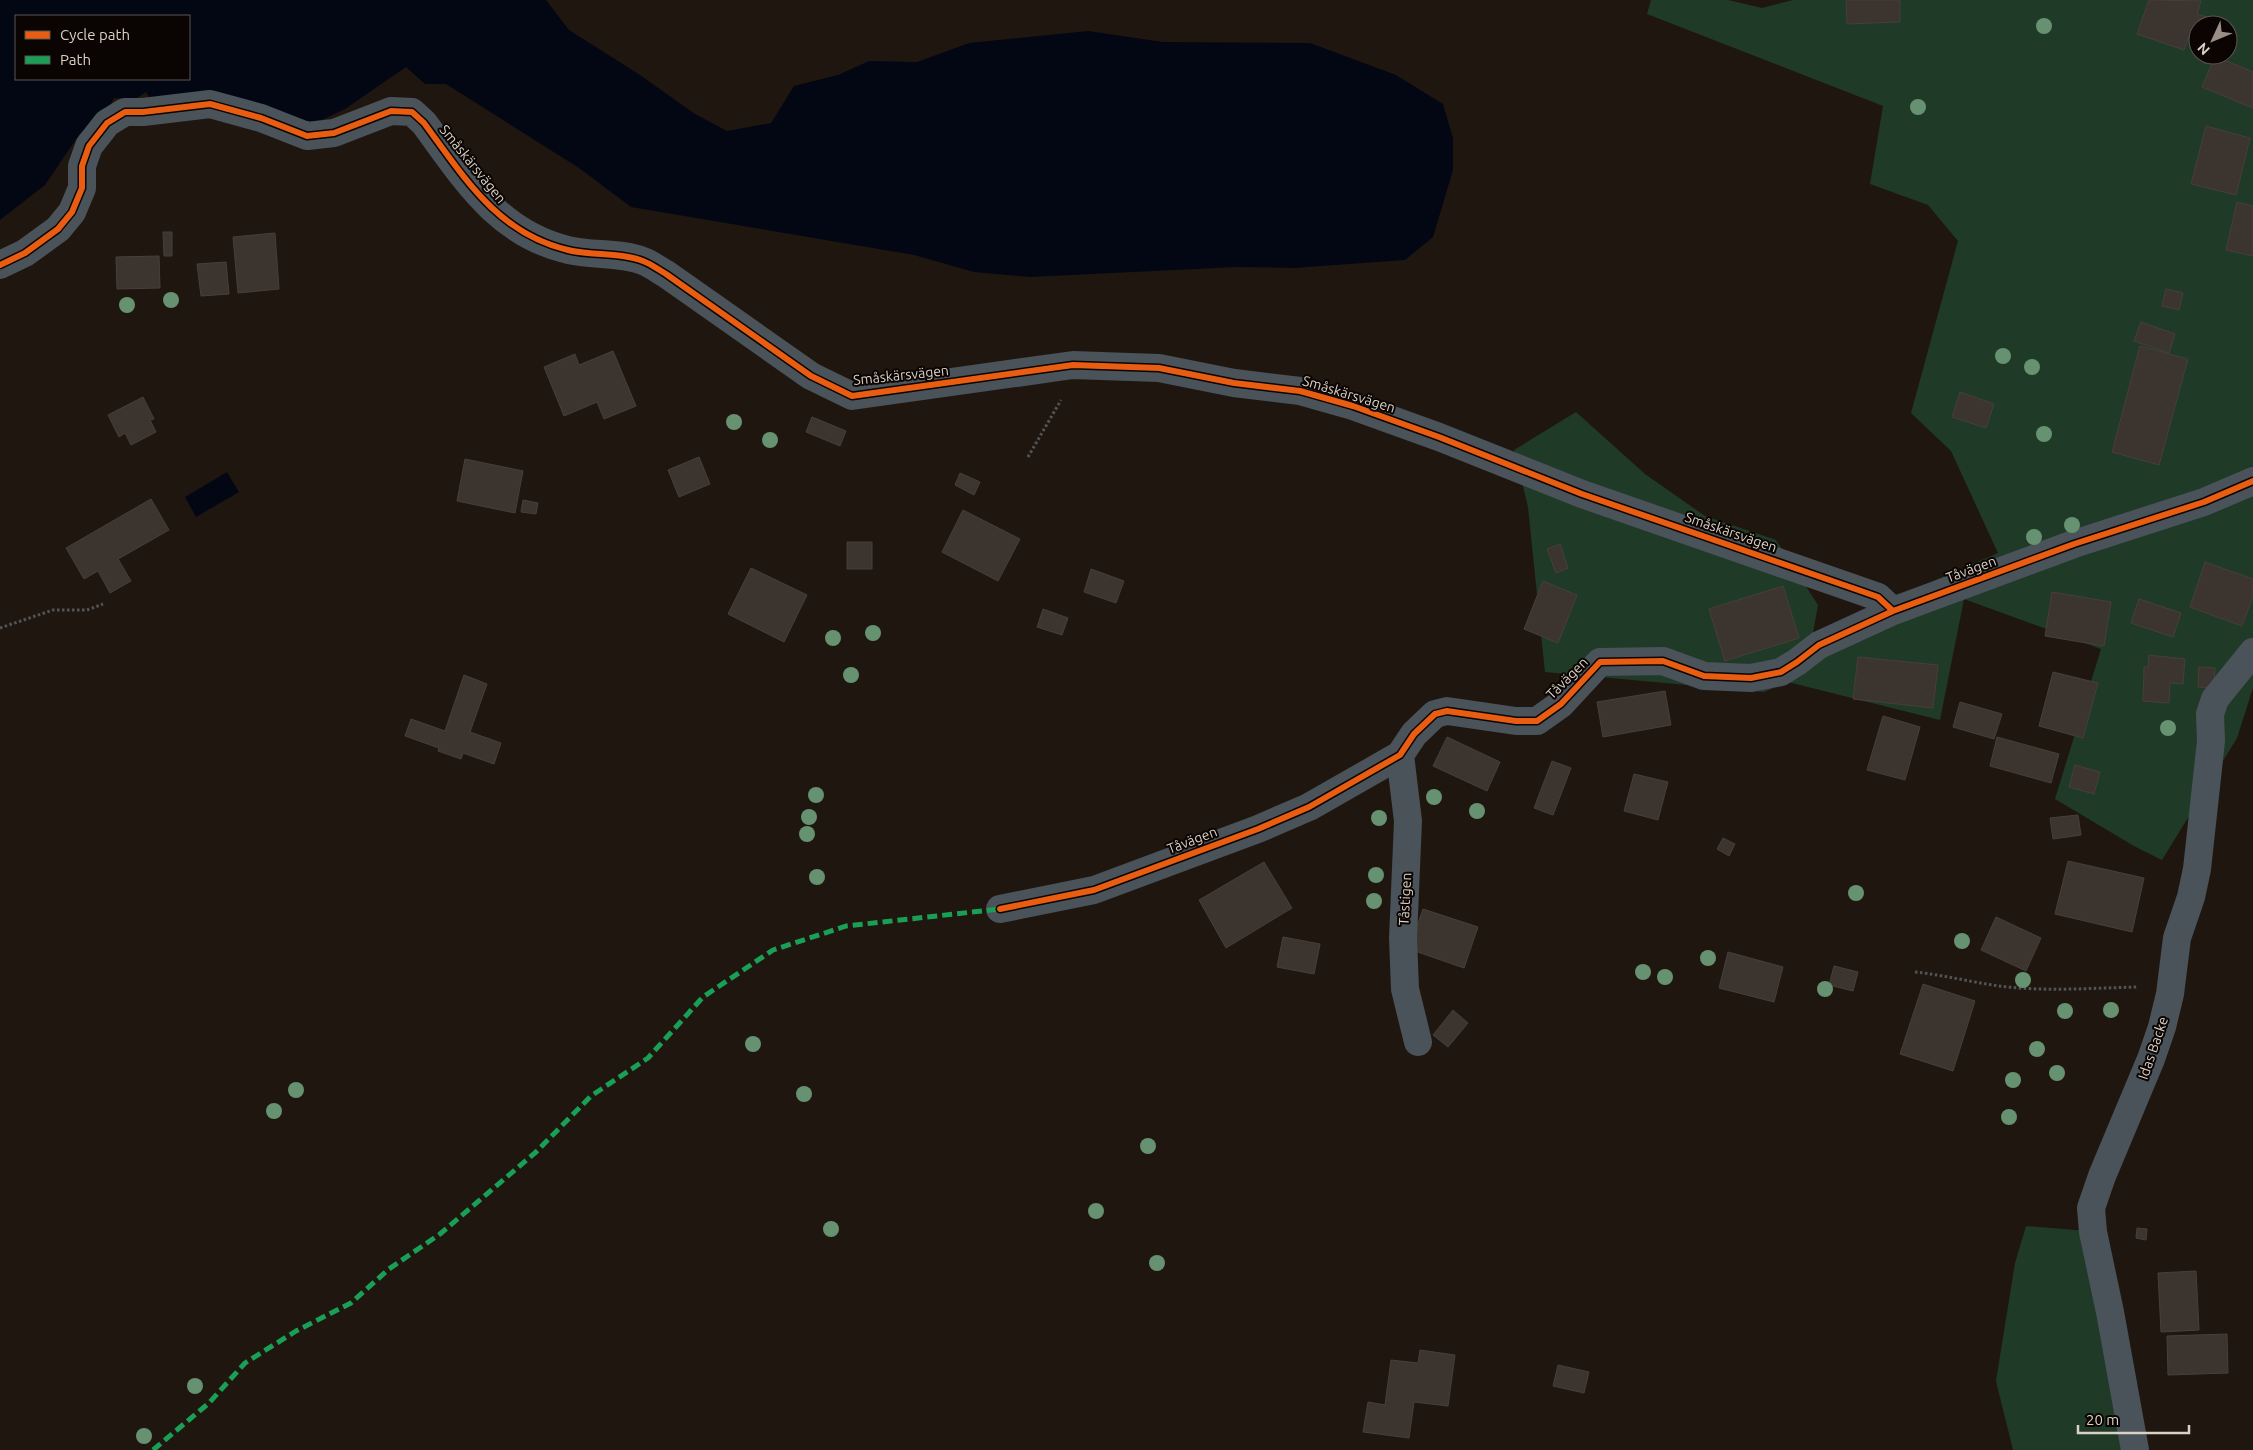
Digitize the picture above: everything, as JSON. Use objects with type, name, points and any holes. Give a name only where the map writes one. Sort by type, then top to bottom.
[{"type":"street","name":"Småskärsvägen","points":[[0,265],[24,253],[58,229],[72,212],[82,188],[82,166],[89,146],[107,123],[125,112],[143,112],[210,104],[261,118],[307,136],[334,133],[391,111],[412,112],[424,123],[483,199],[508,224],[536,239],[567,250],[626,256],[644,261],[811,376],[852,396],[1073,365],[1159,368],[1234,383],[1300,391],[1354,406],[1439,437],[1582,494],[1878,597],[1893,611]]},
{"type":"street","name":"Tåvägen","points":[[1000,909],[1094,890],[1258,829],[1308,807],[1400,755],[1426,722],[1435,714],[1447,711],[1516,721],[1537,721],[1561,704],[1600,662],[1663,662],[1704,676],[1750,678],[1781,672],[1819,644],[1893,611],[2074,544],[2204,502],[2253,482]]},
{"type":"street","name":"Idas Backe","points":[[2135,1450],[2110,1312],[2093,1232],[2091,1208],[2102,1176],[2151,1060],[2162,1027],[2171,987],[2177,938],[2198,869],[2212,741],[2210,714],[2215,699],[2253,652]]},
{"type":"street","name":"Tåstigen","points":[[1400,755],[1408,821],[1403,938],[1405,989],[1418,1042]]},
{"type":"path","points":[[1028,457],[1060,403],[1073,365]]},
{"type":"path","points":[[0,628],[53,610],[88,610],[103,604]]},
{"type":"path","points":[[1915,972],[1952,976],[1998,986],[2050,990],[2171,987]]},
{"type":"green space","points":[[1651,0],[1728,0],[1762,8],[1793,0],[2253,0],[2253,688],[2237,738],[2162,860],[2134,846],[2055,799],[2101,649],[1964,599],[1940,720],[1788,682],[1764,692],[1545,672],[1528,507],[1514,450],[1576,412],[1645,474],[1705,516],[1776,540],[1818,605],[1813,633],[1998,553],[1951,451],[1911,413],[1958,241],[1928,205],[1870,184],[1883,106],[1647,14]]},
{"type":"green space","points":[[2026,1226],[2088,1231],[2130,1450],[2013,1450],[1996,1381],[2015,1263]]},
{"type":"shaded area","points":[[0,0],[546,0],[569,30],[640,75],[695,114],[727,131],[771,123],[794,86],[838,75],[869,61],[917,62],[969,43],[1088,31],[1163,42],[1310,43],[1396,75],[1443,104],[1453,138],[1453,170],[1433,237],[1405,260],[1294,268],[1237,267],[1030,277],[974,272],[914,255],[631,207],[579,168],[446,84],[425,84],[406,67],[345,109],[324,119],[294,127],[151,100],[146,92],[135,99],[114,98],[106,114],[81,132],[45,185],[0,220]]},
{"type":"shaded area","points":[[227,472],[239,492],[196,517],[185,497]]},
{"type":"building","points":[[1846,0],[1900,0],[1900,22],[1847,24]]},
{"type":"building","points":[[2149,0],[2201,1],[2197,14],[2200,15],[2188,15],[2188,39],[2184,50],[2137,34]]},
{"type":"building","points":[[2211,65],[2236,65],[2253,72],[2253,108],[2202,87]]},
{"type":"building","points":[[2206,126],[2250,138],[2236,195],[2191,184]]},
{"type":"building","points":[[2237,202],[2253,206],[2253,256],[2226,250]]},
{"type":"building","points":[[163,232],[172,232],[172,256],[164,256]]},
{"type":"building","points":[[275,233],[279,289],[238,293],[233,237]]},
{"type":"building","points":[[159,256],[160,288],[117,289],[116,257]]},
{"type":"building","points":[[226,262],[229,294],[201,296],[197,264]]},
{"type":"building","points":[[2166,289],[2183,293],[2179,310],[2162,306]]},
{"type":"building","points":[[2141,322],[2175,334],[2169,353],[2134,341]]},
{"type":"building","points":[[2140,346],[2188,359],[2159,465],[2112,452]]},
{"type":"building","points":[[613,351],[636,406],[604,419],[597,402],[564,416],[544,367],[575,354],[579,365]]},
{"type":"building","points":[[1960,392],[1994,404],[1986,428],[1952,417]]},
{"type":"building","points":[[143,397],[154,419],[150,420],[156,432],[131,445],[125,433],[119,437],[108,415]]},
{"type":"building","points":[[812,417],[846,431],[840,446],[806,432]]},
{"type":"building","points":[[699,457],[710,484],[679,497],[668,470]]},
{"type":"building","points":[[465,459],[523,471],[515,513],[457,501]]},
{"type":"building","points":[[960,473],[980,482],[974,495],[955,485]]},
{"type":"building","points":[[151,499],[169,530],[118,559],[131,581],[110,593],[98,571],[84,579],[66,548]]},
{"type":"building","points":[[523,500],[538,503],[536,514],[521,512]]},
{"type":"building","points":[[963,510],[1020,539],[998,581],[942,552]]},
{"type":"building","points":[[847,542],[872,542],[872,569],[847,569]]},
{"type":"building","points":[[1560,544],[1568,568],[1556,573],[1547,549]]},
{"type":"building","points":[[2205,562],[2253,579],[2253,596],[2242,626],[2190,607]]},
{"type":"building","points":[[751,568],[807,595],[784,642],[728,614]]},
{"type":"building","points":[[1091,569],[1124,581],[1116,603],[1084,592]]},
{"type":"building","points":[[1543,581],[1577,595],[1558,643],[1524,629]]},
{"type":"building","points":[[1783,586],[1799,638],[1725,661],[1709,609]]},
{"type":"building","points":[[2052,592],[2111,602],[2104,646],[2045,636]]},
{"type":"building","points":[[2139,599],[2181,613],[2173,637],[2131,623]]},
{"type":"building","points":[[1043,609],[1068,618],[1062,635],[1037,627]]},
{"type":"building","points":[[2149,655],[2185,659],[2183,684],[2170,683],[2169,703],[2143,701],[2144,667],[2148,667]]},
{"type":"building","points":[[1858,657],[1938,665],[1933,708],[1853,699]]},
{"type":"building","points":[[2199,667],[2215,668],[2214,688],[2198,687]]},
{"type":"building","points":[[2053,672],[2098,683],[2083,738],[2039,726]]},
{"type":"building","points":[[464,675],[487,684],[470,732],[501,743],[494,764],[463,753],[461,759],[438,751],[439,748],[405,736],[411,719],[445,731]]},
{"type":"building","points":[[1665,691],[1671,725],[1603,737],[1597,702]]},
{"type":"building","points":[[1960,702],[2002,714],[1994,739],[1953,727]]},
{"type":"building","points":[[1883,716],[1920,727],[1905,780],[1867,770]]},
{"type":"building","points":[[1447,737],[1500,762],[1487,791],[1433,766]]},
{"type":"building","points":[[1997,737],[2059,754],[2051,783],[1990,766]]},
{"type":"building","points":[[1552,761],[1571,768],[1553,815],[1534,808]]},
{"type":"building","points":[[2075,765],[2100,772],[2094,794],[2069,787]]},
{"type":"building","points":[[1634,774],[1668,782],[1658,820],[1624,811]]},
{"type":"building","points":[[2078,815],[2081,835],[2053,839],[2050,818]]},
{"type":"building","points":[[1723,838],[1735,844],[1729,856],[1717,849]]},
{"type":"building","points":[[2068,861],[2144,878],[2132,932],[2055,914]]},
{"type":"building","points":[[1264,862],[1292,908],[1226,948],[1199,900]]},
{"type":"building","points":[[1423,909],[1478,927],[1464,968],[1409,949]]},
{"type":"building","points":[[1996,917],[2041,938],[2026,971],[1981,950]]},
{"type":"building","points":[[1283,937],[1320,944],[1314,974],[1277,967]]},
{"type":"building","points":[[1728,952],[1783,967],[1774,1002],[1719,988]]},
{"type":"building","points":[[1834,966],[1858,972],[1853,991],[1829,985]]},
{"type":"building","points":[[1923,984],[1975,1001],[1953,1071],[1900,1054]]},
{"type":"building","points":[[1453,1010],[1468,1023],[1448,1047],[1433,1035]]},
{"type":"building","points":[[2137,1228],[2147,1229],[2146,1240],[2136,1238]]},
{"type":"building","points":[[2196,1271],[2199,1330],[2161,1332],[2158,1273]]},
{"type":"building","points":[[2227,1334],[2228,1373],[2168,1375],[2167,1336]]},
{"type":"building","points":[[1420,1350],[1455,1355],[1448,1406],[1414,1402],[1409,1438],[1363,1432],[1368,1402],[1385,1405],[1391,1360],[1418,1363]]},
{"type":"building","points":[[1558,1365],[1589,1372],[1584,1393],[1553,1386]]},
{"type":"marked path","points":[[153,1450],[209,1403],[245,1363],[296,1331],[351,1303],[389,1269],[440,1234],[536,1152],[591,1096],[648,1058],[703,997],[773,950],[846,926],[1000,909]]},
{"type":"cycle path","points":[[0,265],[25,253],[58,229],[72,212],[82,188],[82,166],[89,146],[107,123],[125,112],[143,112],[210,104],[261,118],[307,136],[334,133],[391,111],[412,112],[424,123],[453,163],[484,200],[521,231],[543,242],[568,250],[625,256],[643,261],[666,274],[811,376],[852,396],[1073,365],[1159,368],[1234,383],[1300,391],[1353,406],[1439,437],[1582,494],[1878,597],[1893,611]]},
{"type":"cycle path","points":[[1000,909],[1094,890],[1258,829],[1309,807],[1400,755],[1414,734],[1435,714],[1447,711],[1516,721],[1537,721],[1561,704],[1600,662],[1663,661],[1704,676],[1751,678],[1781,672],[1819,645],[1893,611],[2074,544],[2204,502],[2253,481]]}]
